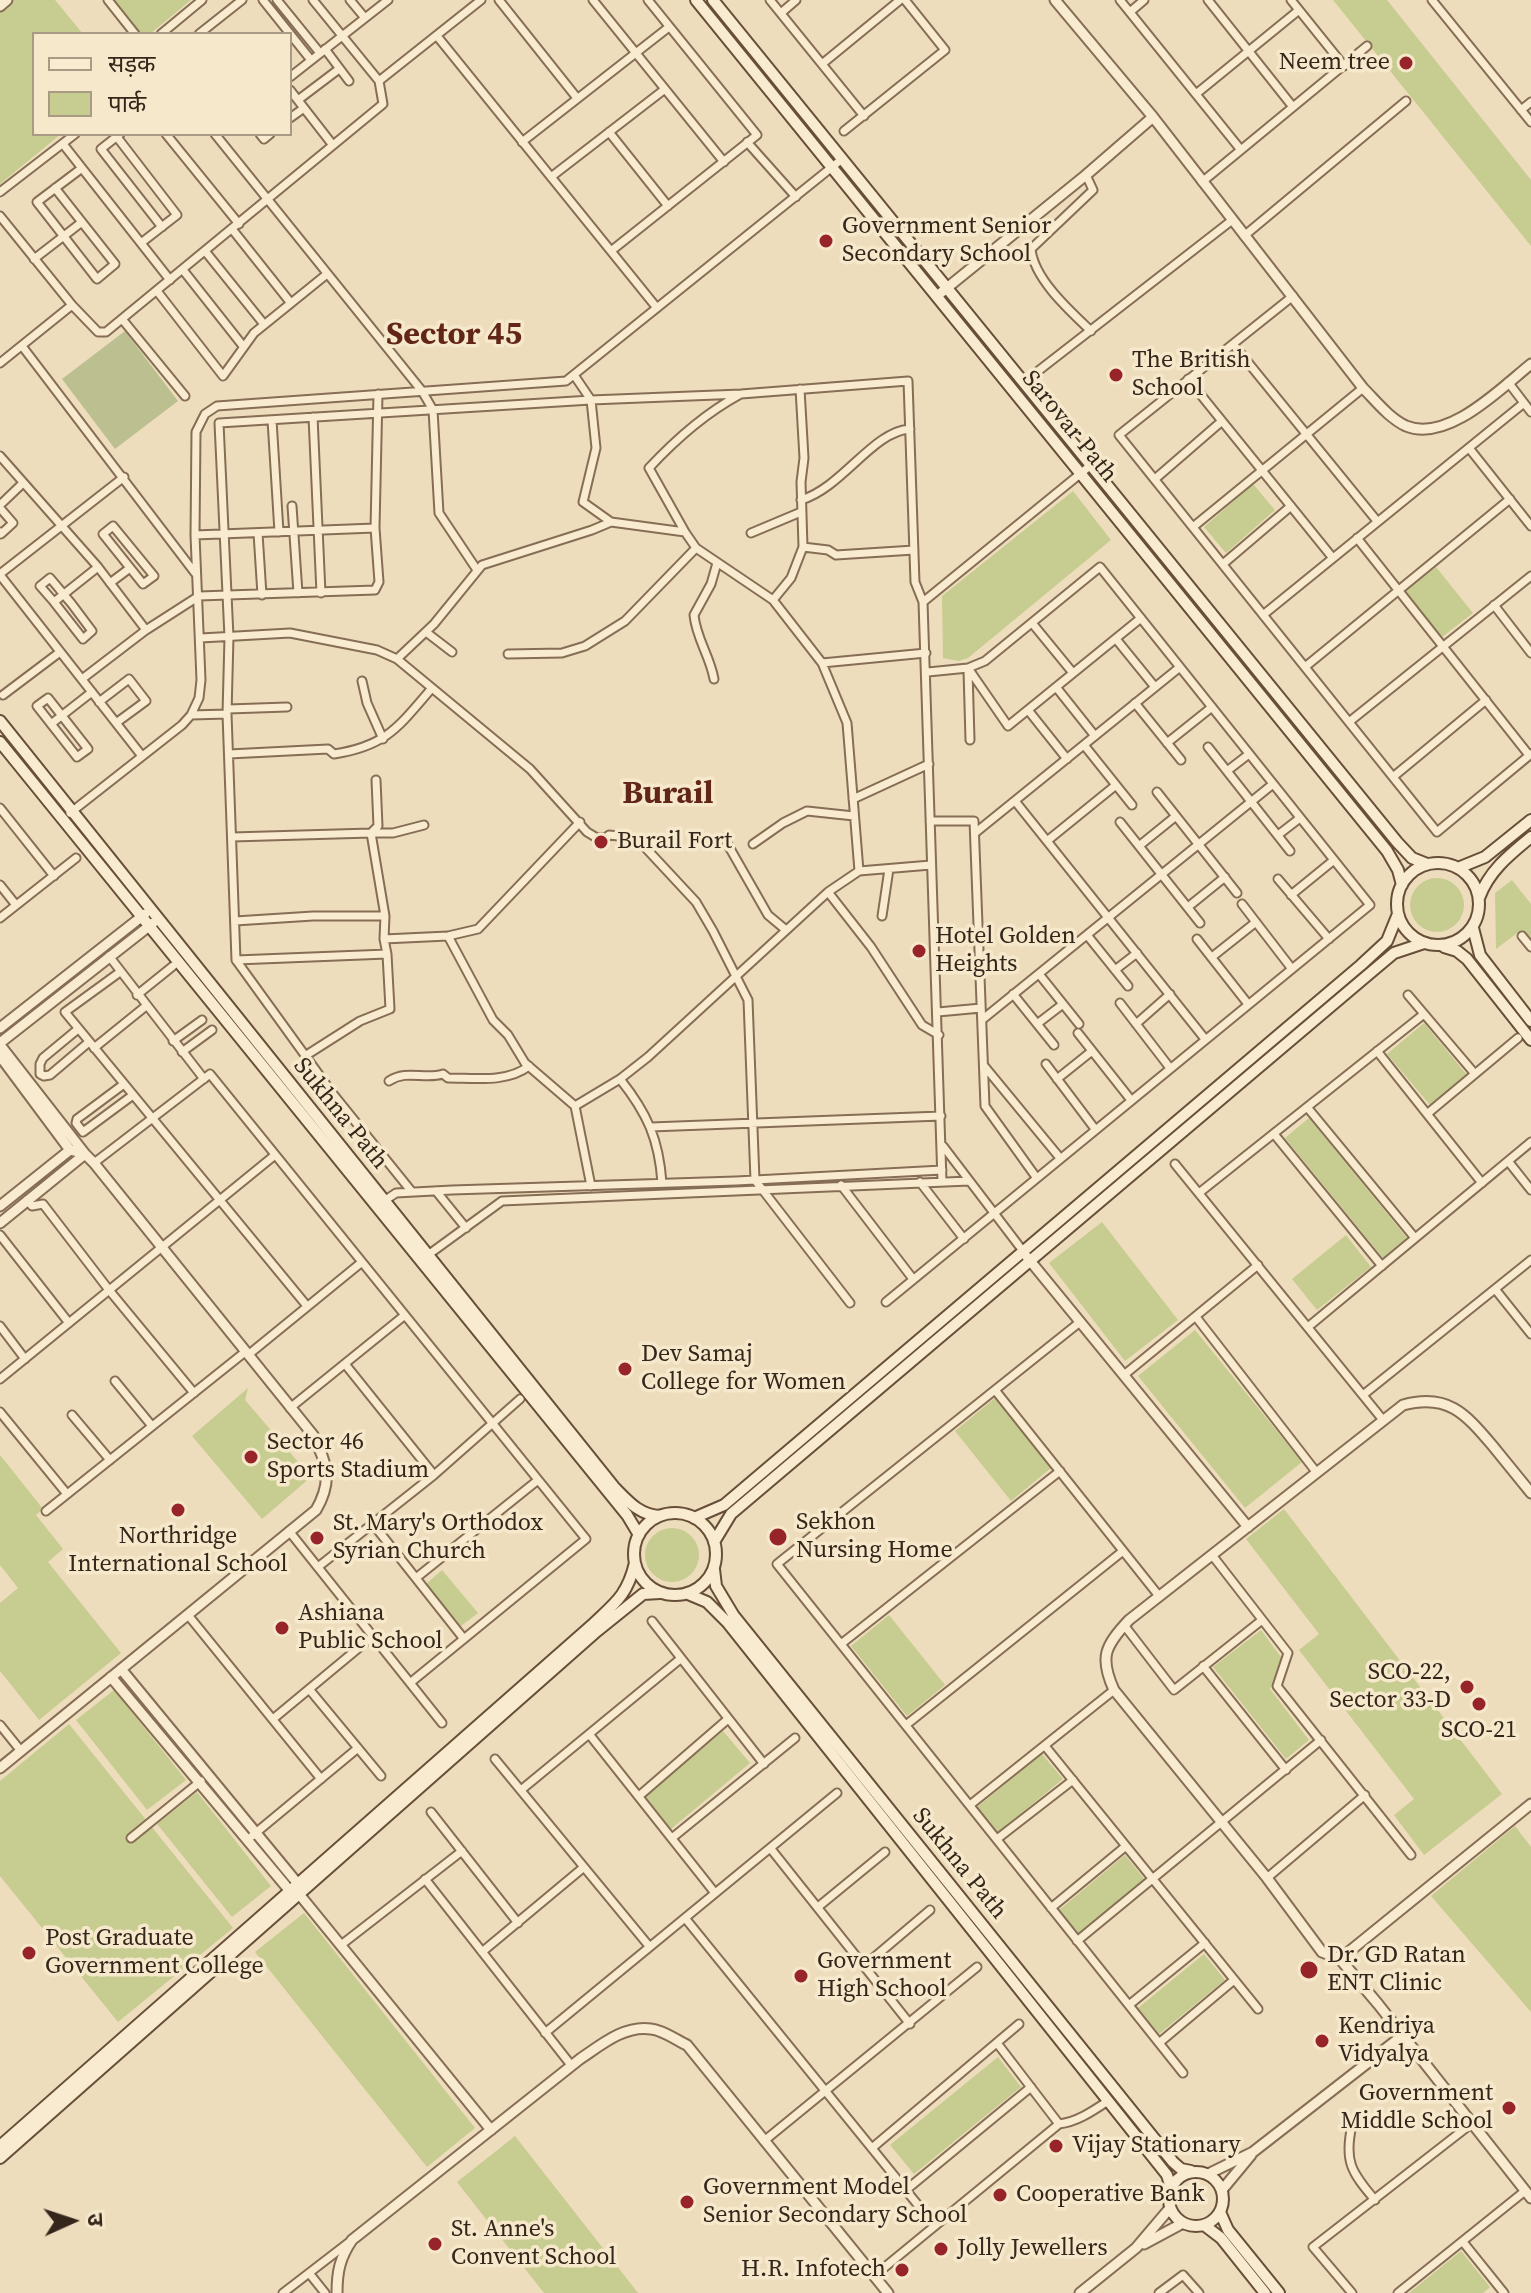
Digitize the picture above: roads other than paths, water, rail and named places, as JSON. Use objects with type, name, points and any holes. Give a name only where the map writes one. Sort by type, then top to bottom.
[{"type":"main road","name":"Sarovar Path","points":[[696,0],[1387,851],[1402,885]]},
{"type":"main road","name":"Sarovar Path","points":[[713,0],[1397,842],[1412,858],[1427,864]]},
{"type":"main road","name":"Sukhna Path","points":[[0,721],[412,1252],[627,1515],[639,1535]]},
{"type":"main road","name":"Sukhna Path","points":[[0,742],[62,819],[151,917],[614,1487],[640,1511],[660,1516]]},
{"type":"main road","points":[[714,1542],[731,1514],[1387,941],[1398,914],[1398,896],[1402,885],[1419,867],[1427,864],[1458,868],[1485,857],[1531,820]]},
{"type":"main road","points":[[1441,946],[1460,940],[1473,928],[1485,881],[1531,837]]},
{"type":"main road","points":[[1458,868],[1473,882],[1479,898]]},
{"type":"main road","points":[[1398,914],[1411,936],[1424,943],[1457,951],[1467,959],[1531,1040]]},
{"type":"main road","points":[[1473,928],[1480,955],[1531,1021]]},
{"type":"main road","points":[[694,1518],[724,1505],[1394,953],[1424,943]]},
{"type":"main road","points":[[0,2146],[296,1890],[597,1631],[637,1598],[643,1594],[688,1594],[706,1581],[714,1569],[716,1555],[707,1528],[694,1518],[677,1513],[660,1516],[648,1523],[635,1546],[630,1584],[592,1625],[296,1890],[0,2158]]},
{"type":"main road","points":[[635,1563],[644,1581],[660,1593]]},
{"type":"main road","name":"Sukhna Path","points":[[714,1569],[716,1586],[734,1616],[1173,2162],[1181,2169],[1191,2171]]},
{"type":"main road","name":"Sukhna Path","points":[[688,1594],[707,1602],[727,1622],[1167,2175],[1171,2188]]},
{"type":"main road","points":[[1191,2171],[1208,2174],[1217,2180],[1222,2190],[1224,2200],[1220,2212],[1204,2225],[1189,2226],[1170,2208],[1171,2188],[1178,2178],[1191,2171]]},
{"type":"main road","points":[[1220,2212],[1228,2230],[1279,2293]]},
{"type":"main road","points":[[1204,2225],[1221,2238],[1265,2293]]},
{"type":"street","points":[[0,6],[7,0]]},
{"type":"street","points":[[108,0],[133,32]]},
{"type":"street","points":[[163,32],[202,0]]},
{"type":"street","points":[[202,32],[242,0]]},
{"type":"street","points":[[263,0],[289,32]]},
{"type":"street","points":[[277,0],[349,81]]},
{"type":"street","points":[[0,216],[72,305],[102,333],[383,104],[379,81],[313,0]]},
{"type":"street","points":[[350,0],[365,18]]},
{"type":"street","points":[[292,75],[388,0]]},
{"type":"street","points":[[465,0],[471,8]]},
{"type":"street","points":[[379,81],[481,0]]},
{"type":"street","points":[[499,0],[577,98]]},
{"type":"street","points":[[593,0],[724,162]]},
{"type":"street","points":[[611,251],[757,135],[648,0]]},
{"type":"street","points":[[770,0],[864,116]]},
{"type":"street","points":[[781,13],[796,0]]},
{"type":"street","points":[[822,64],[902,0],[945,50],[844,131]]},
{"type":"street","points":[[1055,0],[1153,117],[1363,388],[1388,414],[1407,426],[1431,428],[1451,423],[1531,364]]},
{"type":"street","points":[[1120,0],[1241,150]]},
{"type":"street","points":[[1130,12],[1144,0]]},
{"type":"street","points":[[1208,0],[1293,107]]},
{"type":"street","points":[[1291,0],[1344,66]]},
{"type":"street","points":[[1432,0],[1531,122]]},
{"type":"street","points":[[1196,94],[1299,10]]},
{"type":"street","points":[[522,142],[669,27]]},
{"type":"street","points":[[292,36],[311,60]]},
{"type":"street","points":[[437,36],[657,308]]},
{"type":"street","points":[[1202,182],[1367,46]]},
{"type":"street","points":[[298,100],[339,69]]},
{"type":"street","points":[[551,177],[665,89]]},
{"type":"street","points":[[292,92],[332,144]]},
{"type":"street","points":[[1244,236],[1406,101]]},
{"type":"street","points":[[1521,110],[1531,102]]},
{"type":"street","points":[[292,117],[304,108]]},
{"type":"street","points":[[937,296],[1153,117]]},
{"type":"street","points":[[609,132],[668,206]]},
{"type":"street","points":[[0,192],[73,136]]},
{"type":"street","points":[[141,243],[162,227],[177,215],[118,136],[101,149],[162,227]]},
{"type":"street","points":[[168,136],[290,302]]},
{"type":"street","points":[[217,136],[422,391],[433,410],[439,513],[477,570]]},
{"type":"street","points":[[747,142],[796,197]]},
{"type":"street","points":[[63,144],[170,280]]},
{"type":"street","points":[[62,819],[182,725],[199,698],[201,638],[195,535],[196,432],[205,414],[217,406],[566,381],[842,159]]},
{"type":"street","points":[[55,188],[115,264],[97,279],[37,202],[55,188],[82,168]]},
{"type":"street","points":[[1086,175],[1093,190],[1031,249],[1040,273],[1067,308],[1091,331]]},
{"type":"street","points":[[1024,382],[1231,221]]},
{"type":"street","points":[[34,259],[82,222]]},
{"type":"street","points":[[205,251],[263,323]]},
{"type":"street","points":[[183,270],[243,346]]},
{"type":"street","points":[[157,291],[223,376],[263,323],[327,274]]},
{"type":"street","points":[[1293,296],[1119,435],[1437,832],[1530,754],[1357,538]]},
{"type":"street","points":[[0,363],[72,305]]},
{"type":"street","points":[[122,319],[185,396]]},
{"type":"street","points":[[1233,344],[1377,521]]},
{"type":"street","points":[[22,346],[196,575]]},
{"type":"street","points":[[574,375],[591,400],[596,448],[583,502],[611,522],[685,532]]},
{"type":"street","points":[[1188,379],[1332,557]]},
{"type":"street","points":[[412,1192],[305,1056],[236,960],[228,712],[229,637],[219,423],[741,394],[908,381],[915,582],[923,602],[928,672],[942,1181]]},
{"type":"street","points":[[1508,382],[1531,412]]},
{"type":"street","points":[[1193,527],[1363,388]]},
{"type":"street","points":[[773,600],[791,578],[803,547],[801,500],[804,458],[800,389]]},
{"type":"street","points":[[82,679],[146,630],[199,596],[375,590],[379,582],[375,528],[378,394]]},
{"type":"street","points":[[741,394],[713,410],[680,436],[649,468],[696,548],[773,600],[822,663],[847,723],[859,871]]},
{"type":"street","points":[[1263,615],[1524,403]]},
{"type":"street","points":[[313,417],[321,593]]},
{"type":"street","points":[[272,420],[279,532]]},
{"type":"street","points":[[1155,479],[1222,421]]},
{"type":"street","points":[[801,500],[825,490],[883,439],[902,429],[910,429]]},
{"type":"street","points":[[1469,448],[1531,526]]},
{"type":"street","points":[[0,456],[98,567],[146,630]]},
{"type":"street","points":[[923,602],[1091,465]]},
{"type":"street","points":[[124,477],[0,575],[142,756]]},
{"type":"street","points":[[0,532],[13,523],[0,507],[23,483]]},
{"type":"street","points":[[1305,667],[1510,499]]},
{"type":"street","points":[[292,506],[298,593]]},
{"type":"street","points":[[1223,564],[1291,506]]},
{"type":"street","points":[[751,533],[801,512]]},
{"type":"street","points":[[397,659],[426,632],[482,565],[611,522]]},
{"type":"street","points":[[113,526],[154,576],[143,584],[130,568],[103,534],[113,526]]},
{"type":"street","points":[[195,535],[375,528]]},
{"type":"street","points":[[258,533],[262,595]]},
{"type":"street","points":[[803,547],[828,550],[836,555],[914,550]]},
{"type":"street","points":[[508,654],[562,653],[585,646],[625,621],[696,548]]},
{"type":"street","points":[[714,679],[694,615],[711,584],[717,563]]},
{"type":"street","points":[[54,602],[98,567]]},
{"type":"street","points":[[886,1302],[1370,905],[1100,567],[985,661],[968,668],[928,672]]},
{"type":"street","points":[[110,583],[130,568]]},
{"type":"street","points":[[1349,722],[1531,576]]},
{"type":"street","points":[[50,578],[63,594],[92,631],[83,639],[40,586],[50,578]]},
{"type":"street","points":[[1494,605],[1531,653]]},
{"type":"street","points":[[968,668],[1005,726],[1141,618]]},
{"type":"street","points":[[1032,623],[1073,673]]},
{"type":"street","points":[[426,632],[452,652]]},
{"type":"street","points":[[201,638],[290,633],[377,650],[397,659],[530,769],[587,832],[597,838],[609,835],[628,837],[650,852],[696,902],[748,1000],[755,1180],[850,1303]]},
{"type":"street","points":[[1116,639],[1155,687]]},
{"type":"street","points":[[3,695],[60,652]]},
{"type":"street","points":[[822,663],[926,653]]},
{"type":"street","points":[[975,833],[1180,667]]},
{"type":"street","points":[[968,668],[970,740]]},
{"type":"street","points":[[99,702],[129,679],[146,701],[116,723]]},
{"type":"street","points":[[362,681],[367,703],[383,739]]},
{"type":"street","points":[[1056,687],[1095,736]]},
{"type":"street","points":[[229,754],[328,749],[334,754],[364,750],[390,735],[432,688]]},
{"type":"street","points":[[51,724],[92,692]]},
{"type":"street","points":[[48,698],[88,749],[77,757],[51,724],[37,706],[48,698]]},
{"type":"street","points":[[1393,777],[1486,700]]},
{"type":"street","points":[[1135,703],[1181,760]]},
{"type":"street","points":[[191,715],[287,707]]},
{"type":"street","points":[[1167,743],[1212,707]]},
{"type":"street","points":[[1028,710],[1067,759]]},
{"type":"street","points":[[1084,745],[1132,805]]},
{"type":"street","points":[[1208,747],[1290,851]]},
{"type":"street","points":[[1227,771],[1249,754]]},
{"type":"street","points":[[853,799],[929,764]]},
{"type":"street","points":[[371,833],[378,826],[376,780]]},
{"type":"street","points":[[983,1019],[1273,784]]},
{"type":"street","points":[[1047,841],[1116,785]]},
{"type":"street","points":[[1157,792],[1237,893]]},
{"type":"street","points":[[1015,801],[1205,1039]]},
{"type":"street","points":[[0,808],[54,876]]},
{"type":"street","points":[[753,844],[807,811],[854,816]]},
{"type":"street","points":[[1139,846],[1176,816]]},
{"type":"street","points":[[1278,835],[1300,818]]},
{"type":"street","points":[[0,826],[9,819]]},
{"type":"street","points":[[930,821],[974,821],[985,1106],[1036,1177]]},
{"type":"street","points":[[384,939],[448,936],[478,929],[580,822]]},
{"type":"street","points":[[1120,822],[1200,923]]},
{"type":"street","points":[[232,837],[393,833],[424,825]]},
{"type":"street","points":[[305,1056],[360,1021],[390,1009],[385,916],[371,833]]},
{"type":"street","points":[[724,838],[768,915],[786,930]]},
{"type":"street","points":[[0,918],[76,858]]},
{"type":"street","points":[[1291,895],[1334,860]]},
{"type":"street","points":[[575,1106],[620,1079],[648,1057],[828,892],[859,871],[931,865]]},
{"type":"street","points":[[882,916],[889,869]]},
{"type":"street","points":[[1188,907],[1225,877]]},
{"type":"street","points":[[1278,879],[1329,939]]},
{"type":"street","points":[[0,885],[16,905]]},
{"type":"street","points":[[828,892],[871,947],[922,1025],[939,1035]]},
{"type":"street","points":[[1242,904],[1292,969]]},
{"type":"street","points":[[235,921],[385,916]]},
{"type":"street","points":[[0,1028],[102,948],[151,917]]},
{"type":"street","points":[[0,1768],[316,1510],[325,1494],[327,1474],[324,1457],[313,1435],[0,1044],[109,957],[151,917]]},
{"type":"street","points":[[1212,957],[1256,922]]},
{"type":"street","points":[[1087,935],[1128,986]]},
{"type":"street","points":[[448,936],[493,1020],[508,1035],[529,1066],[575,1106],[591,1186]]},
{"type":"street","points":[[1522,936],[1531,947]]},
{"type":"street","points":[[1197,939],[1248,1004]]},
{"type":"street","points":[[102,948],[204,1079]]},
{"type":"street","points":[[1115,970],[1137,953]]},
{"type":"street","points":[[236,960],[387,954]]},
{"type":"street","points":[[137,995],[173,966]]},
{"type":"street","points":[[120,972],[65,1012],[307,1306]]},
{"type":"street","points":[[1039,974],[1063,1004],[1092,1051],[1131,1100]]},
{"type":"street","points":[[1013,994],[1054,1045]]},
{"type":"street","points":[[1136,1024],[1170,994]]},
{"type":"street","points":[[1408,995],[1475,1074]]},
{"type":"street","points":[[1120,1003],[1170,1068]]},
{"type":"street","points":[[1037,1024],[1063,1004]]},
{"type":"street","points":[[78,1029],[43,1058],[40,1074],[50,1075],[146,1006]]},
{"type":"street","points":[[938,1012],[981,1008]]},
{"type":"street","points":[[1199,1193],[1424,1014]]},
{"type":"street","points":[[173,1041],[202,1020]]},
{"type":"street","points":[[182,1052],[212,1030]]},
{"type":"street","points":[[1427,1114],[1518,1038]]},
{"type":"street","points":[[1057,1079],[1092,1051]]},
{"type":"street","points":[[1377,1051],[1482,1183]]},
{"type":"street","points":[[0,1056],[70,1150],[85,1154]]},
{"type":"street","points":[[1046,1064],[1095,1129]]},
{"type":"street","points":[[984,1065],[1060,1158]]},
{"type":"street","points":[[389,1081],[398,1075],[413,1074],[432,1077],[443,1074],[448,1078],[503,1078],[529,1066]]},
{"type":"street","points":[[94,1163],[210,1074],[586,1539],[410,1683]]},
{"type":"street","points":[[620,1079],[640,1105],[651,1127],[658,1150],[662,1183]]},
{"type":"street","points":[[124,1084],[77,1119],[79,1129],[83,1132],[133,1095]]},
{"type":"street","points":[[1307,1107],[1415,1238]]},
{"type":"street","points":[[651,1127],[941,1116]]},
{"type":"street","points":[[1274,1134],[1382,1266]]},
{"type":"street","points":[[1308,1327],[1531,1142]]},
{"type":"street","points":[[941,1145],[1080,1322],[1248,1527]]},
{"type":"street","points":[[0,1206],[70,1150]]},
{"type":"street","points":[[0,1223],[85,1154]]},
{"type":"street","points":[[0,1379],[275,1155]]},
{"type":"street","points":[[1508,1161],[1531,1190]]},
{"type":"street","points":[[1175,1164],[1383,1420]]},
{"type":"street","points":[[384,1201],[396,1193],[412,1192],[942,1170]]},
{"type":"street","points":[[428,1255],[502,1201],[969,1181]]},
{"type":"street","points":[[920,1182],[964,1239]]},
{"type":"street","points":[[841,1185],[913,1279]]},
{"type":"street","points":[[436,1191],[466,1228]]},
{"type":"street","points":[[27,1200],[32,1206],[43,1204],[194,1393]]},
{"type":"street","points":[[0,1235],[69,1323]]},
{"type":"street","points":[[1363,1395],[1531,1260]]},
{"type":"street","points":[[46,1511],[362,1262]]},
{"type":"street","points":[[1124,1375],[1258,1265]]},
{"type":"street","points":[[1495,1289],[1531,1334]]},
{"type":"street","points":[[290,1408],[405,1315]]},
{"type":"street","points":[[1196,1317],[1317,1473]]},
{"type":"street","points":[[1080,1322],[777,1564],[1183,2073]]},
{"type":"street","points":[[0,1326],[25,1359]]},
{"type":"street","points":[[345,1364],[434,1475]]},
{"type":"street","points":[[115,1381],[152,1426]]},
{"type":"street","points":[[995,1390],[1159,1596]]},
{"type":"street","points":[[318,1567],[434,1475],[520,1399]]},
{"type":"street","points":[[1398,2293],[1528,2195],[1340,1959],[1322,1952],[1267,1878],[1114,1690],[1104,1661],[1112,1638],[1124,1625],[1403,1405],[1438,1402],[1454,1407],[1472,1421],[1531,1493]]},
{"type":"street","points":[[0,1412],[67,1494]]},
{"type":"street","points":[[72,1415],[110,1460]]},
{"type":"street","points":[[841,1644],[1060,1471]]},
{"type":"street","points":[[416,1578],[538,1480]]},
{"type":"street","points":[[373,1524],[464,1639]]},
{"type":"street","points":[[289,1531],[442,1723]]},
{"type":"street","points":[[906,1725],[1123,1551]]},
{"type":"street","points":[[1212,1555],[1288,1653],[1277,1686],[1411,1855]]},
{"type":"street","points":[[188,1615],[321,1779]]},
{"type":"street","points":[[1124,1625],[1174,1690],[1262,1620]]},
{"type":"street","points":[[652,1621],[679,1660],[764,1764]]},
{"type":"street","points":[[273,1719],[373,1636]]},
{"type":"street","points":[[521,1790],[679,1660]]},
{"type":"street","points":[[1203,1666],[1286,1770]]},
{"type":"street","points":[[121,1669],[256,1832],[296,1890],[491,2130]]},
{"type":"street","points":[[111,1677],[247,1840],[296,1890]]},
{"type":"street","points":[[309,1689],[381,1776]]},
{"type":"street","points":[[970,1805],[1114,1690]]},
{"type":"street","points":[[639,1796],[728,1719]]},
{"type":"street","points":[[0,1725],[21,1751]]},
{"type":"street","points":[[589,1734],[715,1893]]},
{"type":"street","points":[[672,1838],[795,1738]]},
{"type":"street","points":[[1077,1941],[1321,1740]]},
{"type":"street","points":[[1045,1746],[1258,2009]]},
{"type":"street","points":[[247,1840],[358,1748]]},
{"type":"street","points":[[495,1759],[649,1946]]},
{"type":"street","points":[[131,1838],[208,1775]]},
{"type":"street","points":[[997,1839],[1073,1780]]},
{"type":"street","points":[[545,2033],[837,1793]]},
{"type":"street","points":[[1267,1878],[1365,1795]]},
{"type":"street","points":[[1340,1959],[1531,1804]]},
{"type":"street","points":[[431,1812],[518,1923]]},
{"type":"street","points":[[1051,1908],[1126,1846]]},
{"type":"street","points":[[771,1849],[910,2024]]},
{"type":"street","points":[[341,1945],[462,1851]]},
{"type":"street","points":[[818,1907],[885,1852]]},
{"type":"street","points":[[482,1952],[584,1867]]},
{"type":"street","points":[[425,1879],[571,2065]]},
{"type":"street","points":[[864,1966],[930,1910]]},
{"type":"street","points":[[685,1918],[935,2226]]},
{"type":"street","points":[[1129,2005],[1205,1943]]},
{"type":"street","points":[[764,2141],[977,1967]]},
{"type":"street","points":[[1159,2043],[1234,1980]]},
{"type":"street","points":[[872,2148],[1019,2024]]},
{"type":"street","points":[[283,2293],[571,2065],[619,2034],[653,2029],[687,2045],[888,2293]]},
{"type":"street","points":[[1208,2174],[1253,2152],[1402,2036]]},
{"type":"street","points":[[997,2043],[1059,2124]]},
{"type":"street","points":[[906,2190],[1031,2087]]},
{"type":"street","points":[[874,2276],[1059,2124],[1088,2114],[1108,2101]]},
{"type":"street","points":[[1352,2293],[1313,2247],[1471,2124]]},
{"type":"street","points":[[1352,2125],[1347,2148],[1351,2170],[1375,2200]]},
{"type":"street","points":[[1222,2190],[1253,2152]]},
{"type":"street","points":[[1136,2248],[1170,2208]]},
{"type":"street","points":[[1080,2293],[1136,2248],[1183,2223]]},
{"type":"street","points":[[337,2293],[337,2271],[352,2240]]},
{"type":"street","points":[[1463,2242],[1499,2291]]},
{"type":"street","points":[[309,2273],[325,2293]]},
{"type":"street","points":[[1159,2293],[1183,2275],[1199,2293]]},
{"type":"place","name":"Neem tree","points":[[1406,63]]},
{"type":"place","name":"Government Senior Secondary School","points":[[826,241]]},
{"type":"place","name":"The British School","points":[[1116,375]]},
{"type":"place","name":"Burail Fort","points":[[601,842]]},
{"type":"place","name":"Hotel Golden Heights","points":[[919,951]]},
{"type":"place","name":"Dev Samaj College for Women","points":[[625,1369]]},
{"type":"place","name":"Sector 46 Sports Stadium","points":[[251,1457]]},
{"type":"place","name":"Northridge International School","points":[[178,1510]]},
{"type":"place","name":"Sekhon Nursing Home","points":[[778,1537]]},
{"type":"place","name":"St. Mary's Orthodox Syrian Church","points":[[317,1538]]},
{"type":"place","name":"Ashiana Public School","points":[[282,1628]]},
{"type":"place","name":"SCO-22, Sector 33-D","points":[[1467,1687]]},
{"type":"place","name":"SCO-21","points":[[1479,1704]]},
{"type":"place","name":"Post Graduate Government College","points":[[29,1953]]},
{"type":"place","name":"Dr. GD Ratan ENT Clinic","points":[[1309,1970]]},
{"type":"place","name":"Government High School","points":[[801,1976]]},
{"type":"place","name":"Kendriya Vidyalya","points":[[1322,2041]]},
{"type":"place","name":"Government Middle School","points":[[1509,2108]]},
{"type":"place","name":"Vijay Stationary","points":[[1056,2146]]},
{"type":"place","name":"Cooperative Bank","points":[[1000,2195]]},
{"type":"place","name":"Government Model Senior Secondary School","points":[[687,2202]]},
{"type":"place","name":"St. Anne's Convent School","points":[[435,2244]]},
{"type":"place","name":"Jolly Jewellers","points":[[941,2249]]},
{"type":"place","name":"H.R. Infotech","points":[[902,2270]]},
{"type":"district","name":"Sector 45","points":[[454,336]]},
{"type":"district","name":"Burail","points":[[668,795]]}]
